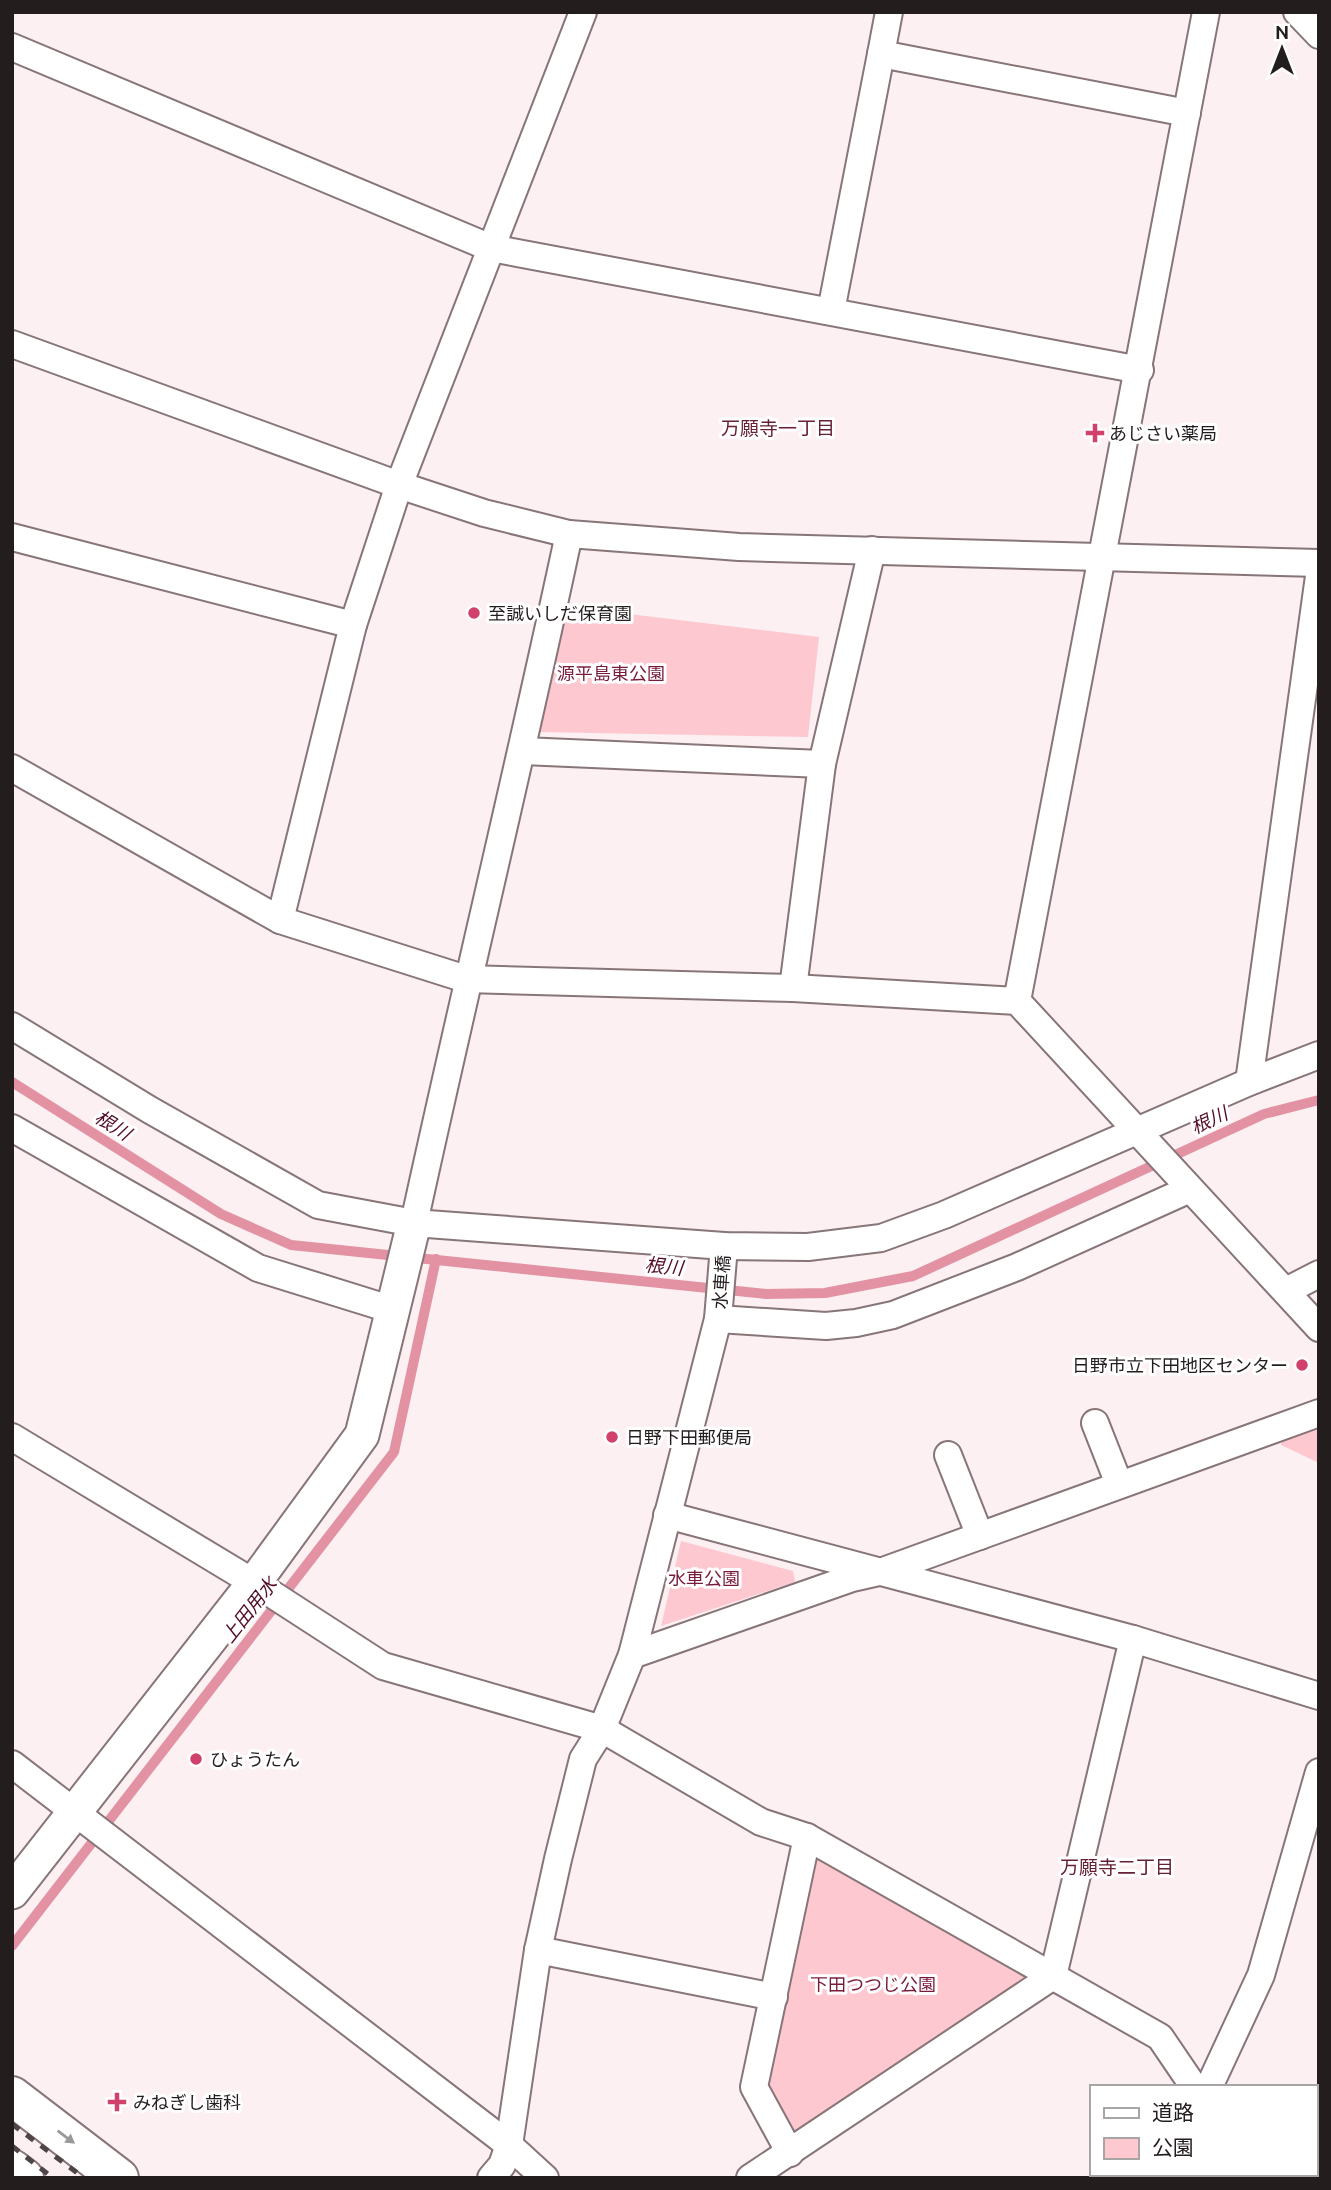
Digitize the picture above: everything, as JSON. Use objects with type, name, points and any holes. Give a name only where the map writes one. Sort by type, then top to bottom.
[{"type":"main road","points":[[12,2096],[119,2178]]},
{"type":"main road","points":[[12,2169],[24,2178]]},
{"type":"street","points":[[280,920],[353,625],[399,485],[583,12]]},
{"type":"street","points":[[831,311],[889,12]]},
{"type":"street","points":[[1017,1001],[1105,555],[1206,12]]},
{"type":"street","points":[[1297,12],[1319,35]]},
{"type":"street","points":[[12,47],[491,248],[1140,370]]},
{"type":"street","points":[[881,54],[1187,113]]},
{"type":"street","points":[[12,344],[399,485],[484,513],[569,534],[739,547],[1319,563]]},
{"type":"street","points":[[12,1892],[79,1817],[258,1585],[362,1435],[414,1223],[467,979],[523,751],[569,534]]},
{"type":"street","points":[[12,537],[353,625]]},
{"type":"street","points":[[793,988],[822,764],[872,550]]},
{"type":"street","points":[[1249,1082],[1319,576]]},
{"type":"street","points":[[523,751],[822,764]]},
{"type":"street","points":[[12,768],[280,920],[467,979],[793,988],[1017,1001],[1319,1328]]},
{"type":"street","points":[[12,1026],[150,1110],[318,1205],[414,1223],[724,1245],[808,1247],[881,1238],[943,1215],[1144,1137],[1249,1082],[1319,1055]]},
{"type":"street","points":[[12,1128],[258,1268],[393,1310]]},
{"type":"street","points":[[719,1319],[826,1326],[893,1315],[1017,1267],[1185,1183]]},
{"type":"street","name":"水車橋","points":[[491,2178],[502,2165],[509,2145],[538,1950],[583,1759],[602,1729],[632,1656],[719,1319],[724,1245]]},
{"type":"street","points":[[1286,1291],[1319,1274]]},
{"type":"street","points":[[632,1656],[852,1578],[883,1571],[1319,1413]]},
{"type":"street","points":[[1095,1423],[1119,1484]]},
{"type":"street","points":[[12,1437],[258,1585],[383,1666],[602,1729],[761,1822],[807,1837],[1160,2037],[1193,2085]]},
{"type":"street","points":[[948,1455],[980,1536]]},
{"type":"street","points":[[667,1516],[1133,1639],[1319,1696]]},
{"type":"street","points":[[750,2178],[1053,1976],[1133,1639]]},
{"type":"street","points":[[12,1763],[509,2145],[545,2178]]},
{"type":"street","points":[[1210,2085],[1261,1975],[1319,1772]]},
{"type":"street","points":[[790,2153],[754,2087],[807,1837]]},
{"type":"street","points":[[538,1950],[774,1997]]},
{"type":"green space","name":"源平島東公園","points":[[562,606],[819,637],[808,737],[538,732]]},
{"type":"green space","points":[[1319,1413],[1319,1463],[1281,1445],[1282,1424]]},
{"type":"green space","name":"水車公園","points":[[681,1541],[793,1571],[795,1582],[661,1626]]},
{"type":"green space","name":"下田つつじ公園","points":[[807,1837],[1053,1976],[790,2153],[754,2087]]},
{"type":"waterway","name":"根川","points":[[12,1082],[221,1214],[291,1245],[766,1294],[825,1293],[913,1276],[1264,1114],[1319,1100]]},
{"type":"waterway","name":"上田用水","points":[[12,1946],[394,1452],[436,1259]]},
{"type":"railway","points":[[12,2124],[84,2178]]},
{"type":"railway","points":[[12,2146],[53,2178]]},
{"type":"place","name":"あじさい薬局","points":[[1095,433]]},
{"type":"place","name":"至誠いしだ保育園","points":[[474,613]]},
{"type":"place","name":"日野市立下田地区センター","points":[[1302,1365]]},
{"type":"place","name":"日野下田郵便局","points":[[612,1437]]},
{"type":"place","name":"ひょうたん","points":[[196,1759]]},
{"type":"place","name":"みねぎし歯科","points":[[117,2102]]},
{"type":"district","name":"万願寺一丁目","points":[[778,428]]},
{"type":"district","name":"万願寺二丁目","points":[[1117,1867]]}]
